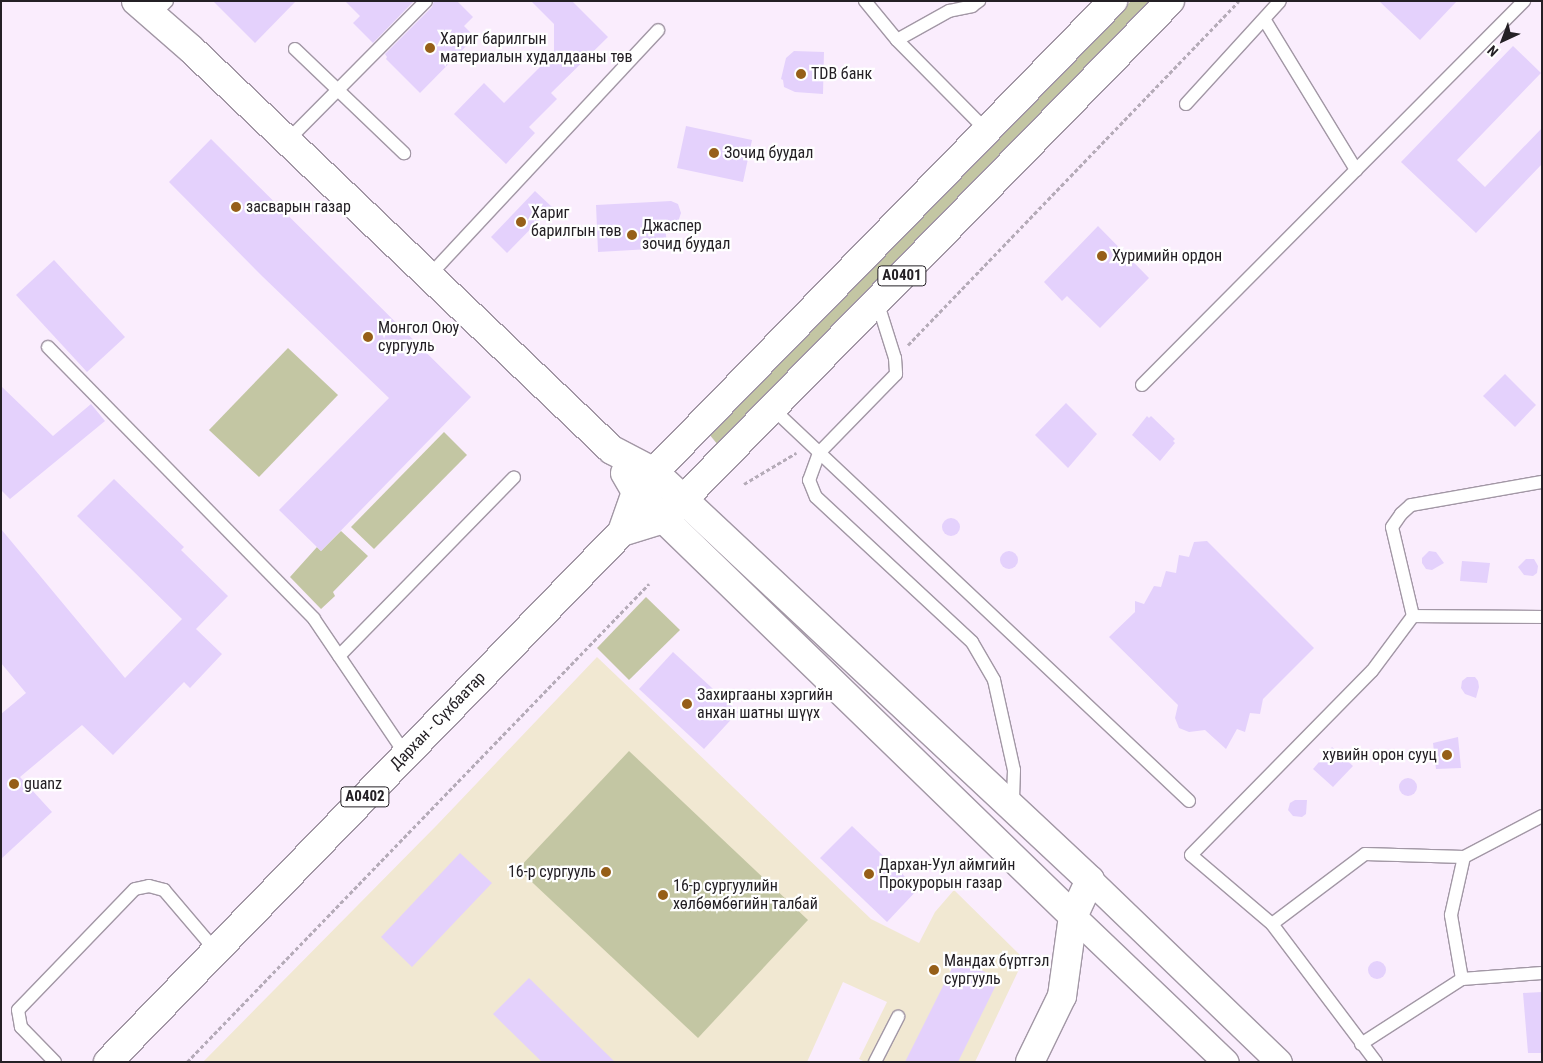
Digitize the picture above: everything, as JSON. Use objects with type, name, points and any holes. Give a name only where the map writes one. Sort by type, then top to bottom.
[{"type":"main road","name":"A0401","points":[[622,532],[636,492],[654,472],[1113,1]]},
{"type":"main road","name":"A0401","points":[[622,532],[664,519],[1170,1]]},
{"type":"main road","points":[[152,6],[191,49],[612,450],[654,472],[1090,880],[1073,916],[1062,996],[1030,1062]]},
{"type":"main road","points":[[612,450],[636,492],[1073,916]]},
{"type":"main road","name":"Дархан - Сүхбаатар","points":[[108,1062],[622,532]]},
{"type":"street","points":[[1090,880],[1279,1062]]},
{"type":"street","points":[[1073,916],[1226,1062]]},
{"type":"lane","points":[[287,141],[426,1]]},
{"type":"lane","points":[[866,1],[896,40],[987,131]]},
{"type":"lane","points":[[896,40],[949,11],[972,6],[979,1]]},
{"type":"lane","points":[[1186,104],[1280,1]]},
{"type":"lane","points":[[1142,385],[1524,1]]},
{"type":"lane","points":[[1264,19],[1356,170]]},
{"type":"lane","points":[[430,276],[658,30]]},
{"type":"lane","points":[[294,49],[404,153]]},
{"type":"lane","points":[[877,301],[895,358],[896,374],[815,449],[809,480],[816,497],[972,642],[994,680],[1014,770],[1012,808]]},
{"type":"lane","points":[[48,347],[314,619],[406,755]]},
{"type":"lane","points":[[772,408],[1188,801]]},
{"type":"lane","points":[[339,656],[514,477]]},
{"type":"lane","points":[[1376,1062],[1360,1044],[1272,924],[1191,855],[1372,671],[1413,616],[1392,527],[1401,514],[1411,505],[1542,482]]},
{"type":"lane","points":[[1413,616],[1542,617]]},
{"type":"lane","points":[[1272,924],[1365,854],[1464,856],[1542,816]]},
{"type":"lane","points":[[1462,979],[1451,915],[1464,856]]},
{"type":"lane","points":[[55,1062],[20,1027],[18,1010],[135,889],[149,886],[164,890],[216,951]]},
{"type":"lane","points":[[1360,1044],[1462,979],[1542,973]]},
{"type":"lane","points":[[875,1062],[898,1017]]},
{"type":"path","points":[[895,358],[1239,1]]},
{"type":"path","points":[[744,484],[815,449]]},
{"type":"path","points":[[187,1062],[649,584]]},
{"type":"shaded area","name":"16-р сургууль","points":[[597,657],[871,919],[919,943],[935,912],[954,890],[1024,959],[975,1062],[865,1062],[859,1059],[887,1002],[843,982],[807,1062],[203,1062],[437,825]]},
{"type":"green space","points":[[1131,1],[1153,1],[718,445],[709,434]]},
{"type":"green space","points":[[288,348],[338,395],[259,477],[209,430]]},
{"type":"green space","points":[[444,432],[467,455],[374,549],[351,527]]},
{"type":"green space","points":[[341,531],[368,556],[333,592],[335,596],[321,609],[290,577],[317,547],[321,551]]},
{"type":"green space","points":[[646,597],[680,630],[629,680],[597,648]]},
{"type":"green space","name":"16-р сургуулийн хөлбөмбөгийн талбай","points":[[629,751],[808,920],[698,1038],[518,869]]},
{"type":"building","points":[[213,1],[296,1],[255,43]]},
{"type":"building","points":[[345,1],[414,1],[373,43],[353,23],[360,16]]},
{"type":"building","name":"Хариг барилгын материалын худалдааны төв","points":[[434,1],[457,1],[473,17],[464,26],[475,37],[420,93],[386,59],[385,54],[432,7]]},
{"type":"building","points":[[531,1],[572,1],[608,37],[551,93],[557,99],[529,127],[535,133],[506,164],[454,114],[484,83],[504,103],[554,53],[554,24]]},
{"type":"building","points":[[1379,1],[1457,1],[1420,40]]},
{"type":"building","points":[[1513,46],[1541,73],[1457,160],[1485,187],[1542,128],[1542,164],[1476,233],[1401,162]]},
{"type":"building","name":"TDB банк","points":[[794,51],[824,52],[823,94],[795,92],[784,87],[783,80],[781,79],[786,58]]},
{"type":"building","name":"Зочид буудал","points":[[686,126],[752,140],[743,182],[677,168]]},
{"type":"building","name":"Монгол Оюу сургууль","points":[[211,139],[471,397],[321,551],[279,510],[389,398],[262,276],[169,182]]},
{"type":"building","name":"Хариг барилгын төв","points":[[535,191],[552,207],[507,253],[491,237]]},
{"type":"building","name":"Джаспер зочид буудал","points":[[671,201],[678,204],[681,213],[678,222],[665,222],[667,248],[598,252],[596,205]]},
{"type":"building","points":[[1098,226],[1149,278],[1100,328],[1067,296],[1062,301],[1044,282]]},
{"type":"building","points":[[54,260],[125,337],[87,372],[16,295]]},
{"type":"building","points":[[1505,374],[1536,405],[1515,427],[1483,396]]},
{"type":"building","points":[[1,386],[53,436],[91,404],[105,421],[10,499],[1,490]]},
{"type":"building","points":[[1066,403],[1097,434],[1068,468],[1035,435]]},
{"type":"building","points":[[1147,416],[1149,418],[1151,416],[1175,439],[1173,441],[1175,443],[1160,461],[1132,435]]},
{"type":"building","points":[[114,479],[184,547],[181,550],[228,596],[196,629],[222,654],[190,688],[184,682],[113,755],[82,725],[20,777],[52,812],[1,859],[1,714],[26,693],[1,663],[1,529],[125,678],[182,619],[77,516]]},
{"type":"building","points":[[947,518],[955,518],[960,523],[958,534],[947,536],[942,531],[942,523]]},
{"type":"building","points":[[1207,541],[1314,648],[1263,699],[1260,714],[1250,713],[1245,732],[1237,729],[1226,749],[1205,730],[1189,732],[1179,728],[1175,718],[1178,705],[1109,637],[1135,612],[1135,601],[1144,604],[1154,586],[1161,587],[1166,571],[1176,573],[1179,555],[1189,557],[1194,542]]},
{"type":"building","points":[[1005,551],[1013,551],[1018,556],[1016,567],[1005,569],[1000,564],[1000,556]]},
{"type":"building","points":[[1429,551],[1436,552],[1444,563],[1432,570],[1426,569],[1422,563],[1422,558]]},
{"type":"building","points":[[1526,559],[1534,559],[1538,566],[1537,573],[1533,576],[1524,575],[1518,567]]},
{"type":"building","points":[[1462,561],[1490,563],[1487,583],[1460,581]]},
{"type":"building","name":"Захиргааны хэргийн анхан шатны шүүх","points":[[673,652],[738,712],[704,749],[639,689]]},
{"type":"building","points":[[1467,677],[1475,677],[1478,681],[1479,687],[1476,698],[1465,694],[1461,688],[1462,681]]},
{"type":"building","name":"хувийн орон сууц","points":[[1458,737],[1461,768],[1436,769],[1433,743]]},
{"type":"building","name":"хувийн орон сууц","points":[[1332,747],[1353,766],[1333,787],[1313,769]]},
{"type":"building","points":[[1404,778],[1412,778],[1417,783],[1415,794],[1404,796],[1399,791],[1399,783]]},
{"type":"building","points":[[1295,800],[1307,800],[1306,814],[1302,817],[1293,816],[1288,810],[1290,803]]},
{"type":"building","name":"Дархан-Уул аймгийн Прокурорын газар","points":[[852,826],[918,889],[887,922],[820,858]]},
{"type":"building","points":[[460,853],[492,883],[412,967],[381,937]]},
{"type":"building","name":"Мандах бүртгэл сургууль","points":[[957,958],[999,979],[958,1062],[905,1062]]},
{"type":"building","points":[[1373,961],[1381,961],[1386,966],[1384,977],[1373,979],[1368,974],[1368,966]]},
{"type":"building","points":[[529,978],[615,1062],[542,1062],[493,1014]]},
{"type":"building","points":[[1542,992],[1542,1053],[1528,1053],[1523,993]]},
{"type":"place","name":"Хариг барилгын материалын худалдааны төв","points":[[430,48]]},
{"type":"place","name":"TDB банк","points":[[801,74]]},
{"type":"place","name":"Зочид буудал","points":[[714,153]]},
{"type":"place","name":"засварын газар","points":[[236,207]]},
{"type":"place","name":"Хариг барилгын төв","points":[[521,222]]},
{"type":"place","name":"Джаспер зочид буудал","points":[[632,235]]},
{"type":"place","name":"Хуримийн ордон","points":[[1102,256]]},
{"type":"place","name":"Монгол Оюу сургууль","points":[[368,337]]},
{"type":"place","name":"Захиргааны хэргийн анхан шатны шүүх","points":[[687,704]]},
{"type":"place","name":"хувийн орон сууц","points":[[1447,755]]},
{"type":"place","name":"guanz","points":[[14,784]]},
{"type":"place","name":"16-р сургууль","points":[[606,872]]},
{"type":"place","name":"Дархан-Уул аймгийн Прокурорын газар","points":[[869,874]]},
{"type":"place","name":"16-р сургуулийн хөлбөмбөгийн талбай","points":[[663,895]]},
{"type":"place","name":"Мандах бүртгэл сургууль","points":[[934,970]]}]
